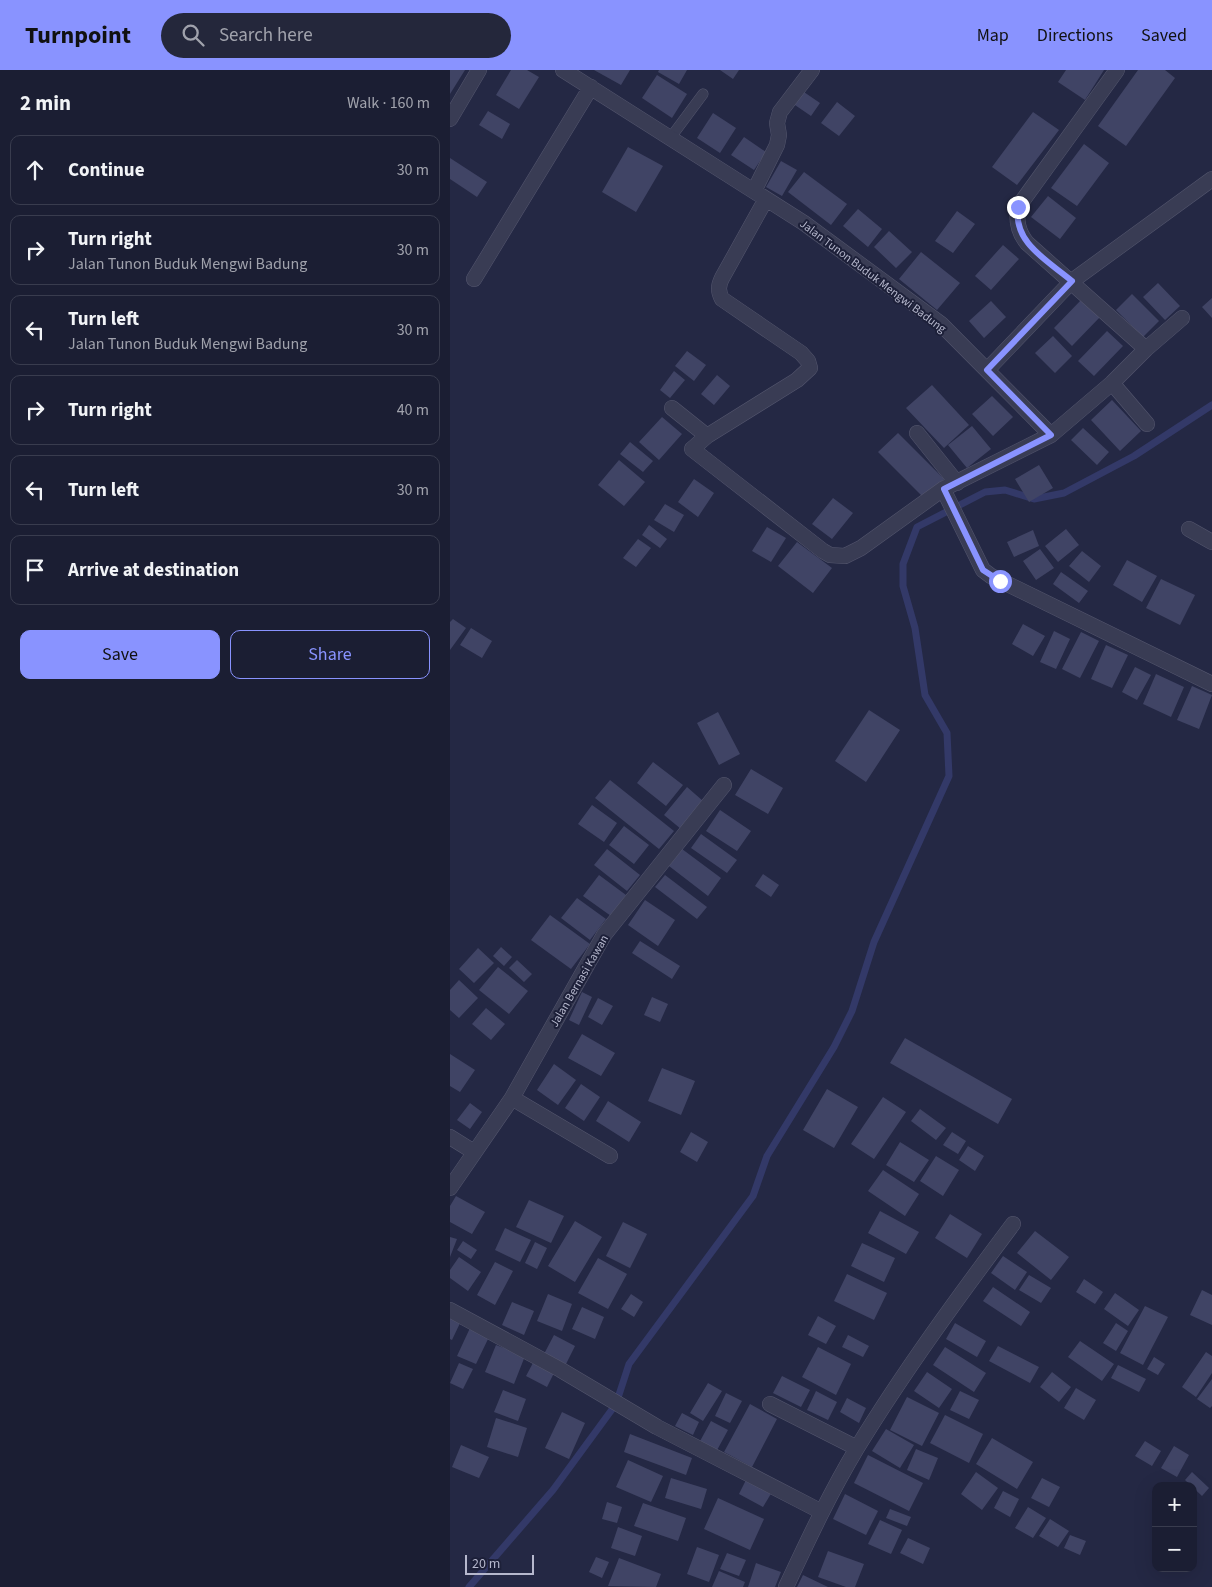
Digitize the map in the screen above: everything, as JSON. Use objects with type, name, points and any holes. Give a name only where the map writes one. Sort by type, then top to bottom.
[{"type":"street","points":[[450,119],[479,70]]},
{"type":"street","name":"Jalan Tunon Buduk Mengwi Badung","points":[[564,70],[804,223],[941,324],[1051,435]]},
{"type":"street","points":[[812,70],[780,112],[777,123],[780,135],[778,144],[760,195],[718,285],[722,299],[801,353],[808,361],[810,368],[797,380],[707,436],[692,448],[823,551],[830,555],[845,556],[861,548],[950,490],[1051,435],[1112,383],[1146,349],[1182,318]]},
{"type":"street","points":[[1117,70],[1018,207],[1016,218],[1022,237],[1146,349]]},
{"type":"street","points":[[474,279],[591,87]]},
{"type":"street","points":[[987,370],[1072,281],[1212,179]]},
{"type":"street","points":[[1112,383],[1147,424]]},
{"type":"street","points":[[672,408],[707,436]]},
{"type":"street","points":[[917,434],[950,490],[983,570],[1000,581],[1212,684]]},
{"type":"street","points":[[1189,530],[1212,542]]},
{"type":"street","name":"Jalan Bernasi Kawan","points":[[450,1188],[512,1098],[604,936],[724,785]]},
{"type":"street","points":[[512,1098],[610,1156]]},
{"type":"street","points":[[450,1137],[474,1152]]},
{"type":"street","points":[[786,1587],[822,1512],[857,1448],[977,1272],[1013,1224]]},
{"type":"street","points":[[450,1310],[561,1370],[657,1427],[822,1512]]},
{"type":"street","points":[[770,1404],[857,1448]]},
{"type":"lane","points":[[670,137],[703,94]]},
{"type":"building","points":[[450,70],[465,70],[450,94]]},
{"type":"building","points":[[511,70],[527,70],[539,77],[519,109],[496,95]]},
{"type":"building","points":[[594,70],[630,70],[621,85]]},
{"type":"building","points":[[659,70],[687,70],[679,84],[658,72]]},
{"type":"building","points":[[720,70],[739,70],[733,79]]},
{"type":"building","points":[[1066,70],[1104,70],[1085,100],[1058,82]]},
{"type":"building","points":[[1138,70],[1165,70],[1175,78],[1126,146],[1098,126]]},
{"type":"building","points":[[657,75],[687,94],[672,118],[642,98]]},
{"type":"building","points":[[801,90],[820,103],[811,116],[792,103]]},
{"type":"building","points":[[837,102],[855,116],[839,136],[821,123]]},
{"type":"building","points":[[488,111],[510,124],[502,139],[479,125]]},
{"type":"building","points":[[1033,112],[1059,130],[1017,185],[992,167]]},
{"type":"building","points":[[713,113],[736,128],[720,153],[697,138]]},
{"type":"building","points":[[744,137],[766,152],[754,170],[731,155]]},
{"type":"building","points":[[1084,144],[1109,163],[1077,206],[1051,188]]},
{"type":"building","points":[[628,147],[663,166],[636,212],[602,192]]},
{"type":"building","points":[[450,158],[487,182],[477,197],[450,179]]},
{"type":"building","points":[[781,161],[797,170],[782,196],[766,187]]},
{"type":"building","points":[[804,172],[847,204],[831,225],[788,192]]},
{"type":"building","points":[[1048,196],[1076,218],[1060,239],[1031,217]]},
{"type":"building","points":[[858,209],[882,229],[868,247],[843,226]]},
{"type":"building","points":[[957,211],[975,224],[953,253],[935,241]]},
{"type":"building","points":[[889,231],[912,252],[896,268],[874,247]]},
{"type":"building","points":[[1003,245],[1019,259],[991,290],[975,276]]},
{"type":"building","points":[[921,252],[960,283],[937,310],[899,279]]},
{"type":"building","points":[[1158,283],[1180,306],[1165,320],[1143,297]]},
{"type":"building","points":[[1132,294],[1159,321],[1143,337],[1116,310]]},
{"type":"building","points":[[1212,298],[1212,318],[1202,307]]},
{"type":"building","points":[[1082,299],[1100,317],[1072,346],[1054,328]]},
{"type":"building","points":[[991,301],[1006,317],[984,338],[969,321]]},
{"type":"building","points":[[1107,331],[1123,346],[1094,376],[1078,361]]},
{"type":"building","points":[[1053,336],[1072,356],[1055,373],[1035,353]]},
{"type":"building","points":[[687,351],[706,365],[694,381],[675,366]]},
{"type":"building","points":[[674,371],[685,380],[670,398],[660,390]]},
{"type":"building","points":[[717,375],[730,386],[714,405],[701,394]]},
{"type":"building","points":[[932,385],[969,425],[944,448],[906,408]]},
{"type":"building","points":[[992,396],[1013,417],[993,436],[972,414]]},
{"type":"building","points":[[1112,400],[1141,431],[1120,451],[1091,420]]},
{"type":"building","points":[[662,417],[682,434],[659,460],[639,442]]},
{"type":"building","points":[[972,426],[991,449],[967,468],[948,445]]},
{"type":"building","points":[[1083,428],[1109,452],[1097,465],[1071,440]]},
{"type":"building","points":[[898,433],[944,479],[924,498],[878,452]]},
{"type":"building","points":[[630,442],[653,461],[643,472],[620,454]]},
{"type":"building","points":[[619,460],[645,482],[624,506],[598,485]]},
{"type":"building","points":[[1039,465],[1053,488],[1029,502],[1015,479]]},
{"type":"building","points":[[694,479],[714,493],[698,517],[678,502]]},
{"type":"building","points":[[833,498],[853,513],[832,539],[812,524]]},
{"type":"building","points":[[665,504],[684,515],[674,532],[654,520]]},
{"type":"building","points":[[649,525],[667,539],[660,548],[642,535]]},
{"type":"building","points":[[767,527],[786,538],[771,562],[752,551]]},
{"type":"building","points":[[1066,529],[1079,545],[1058,562],[1045,546]]},
{"type":"building","points":[[1033,530],[1039,546],[1014,557],[1007,542]]},
{"type":"building","points":[[638,539],[651,548],[636,567],[623,558]]},
{"type":"building","points":[[797,542],[832,568],[813,593],[778,566]]},
{"type":"building","points":[[1040,549],[1054,568],[1036,580],[1023,561]]},
{"type":"building","points":[[1082,551],[1101,566],[1089,582],[1069,566]]},
{"type":"building","points":[[1127,560],[1157,576],[1142,602],[1113,585]]},
{"type":"building","points":[[1061,572],[1088,591],[1079,603],[1053,584]]},
{"type":"building","points":[[1161,579],[1195,595],[1180,625],[1146,608]]},
{"type":"building","points":[[453,619],[466,628],[450,650],[450,622]]},
{"type":"building","points":[[1023,624],[1045,636],[1033,656],[1012,644]]},
{"type":"building","points":[[471,628],[492,641],[482,658],[460,645]]},
{"type":"building","points":[[1054,631],[1070,639],[1056,669],[1040,662]]},
{"type":"building","points":[[1081,632],[1099,641],[1080,678],[1062,669]]},
{"type":"building","points":[[1106,645],[1128,655],[1112,688],[1091,679]]},
{"type":"building","points":[[1135,667],[1151,675],[1137,700],[1122,692]]},
{"type":"building","points":[[1156,674],[1184,687],[1171,717],[1143,704]]},
{"type":"building","points":[[1192,686],[1212,695],[1199,729],[1177,720]]},
{"type":"building","points":[[869,710],[900,730],[866,782],[835,761]]},
{"type":"building","points":[[718,712],[740,754],[719,765],[697,723]]},
{"type":"building","points":[[653,762],[683,785],[666,806],[637,783]]},
{"type":"building","points":[[751,769],[783,788],[768,814],[735,795]]},
{"type":"building","points":[[610,780],[674,831],[659,849],[595,798]]},
{"type":"building","points":[[687,787],[703,801],[681,829],[664,815]]},
{"type":"building","points":[[592,805],[617,823],[604,842],[578,824]]},
{"type":"building","points":[[720,810],[751,831],[737,851],[706,831]]},
{"type":"building","points":[[624,826],[649,845],[634,864],[609,845]]},
{"type":"building","points":[[701,834],[737,860],[727,873],[691,848]]},
{"type":"building","points":[[607,849],[640,875],[627,891],[594,865]]},
{"type":"building","points":[[682,849],[721,878],[708,896],[669,866]]},
{"type":"building","points":[[763,874],[779,885],[771,897],[755,886]]},
{"type":"building","points":[[599,875],[626,895],[611,916],[583,896]]},
{"type":"building","points":[[665,875],[707,907],[697,919],[655,887]]},
{"type":"building","points":[[577,898],[606,919],[590,940],[561,918]]},
{"type":"building","points":[[645,900],[675,920],[658,946],[628,925]]},
{"type":"building","points":[[550,915],[590,944],[571,969],[531,940]]},
{"type":"building","points":[[640,941],[680,966],[672,979],[632,953]]},
{"type":"building","points":[[501,947],[512,957],[504,966],[493,956]]},
{"type":"building","points":[[478,948],[494,963],[474,983],[459,969]]},
{"type":"building","points":[[517,960],[532,974],[524,982],[509,968]]},
{"type":"building","points":[[498,967],[528,991],[509,1014],[479,990]]},
{"type":"building","points":[[459,980],[478,998],[459,1018],[450,1010],[450,990]]},
{"type":"building","points":[[582,992],[592,997],[579,1025],[569,1020]]},
{"type":"building","points":[[652,997],[668,1004],[660,1022],[644,1015]]},
{"type":"building","points":[[598,998],[613,1006],[602,1025],[588,1017]]},
{"type":"building","points":[[486,1008],[505,1024],[491,1040],[472,1024]]},
{"type":"building","points":[[582,1034],[615,1053],[601,1076],[568,1058]]},
{"type":"building","points":[[905,1038],[1012,1099],[998,1124],[890,1063]]},
{"type":"building","points":[[450,1054],[475,1070],[460,1092],[450,1086]]},
{"type":"building","points":[[554,1064],[576,1080],[558,1105],[537,1090]]},
{"type":"building","points":[[662,1068],[695,1081],[681,1115],[648,1101]]},
{"type":"building","points":[[581,1084],[600,1097],[584,1121],[565,1108]]},
{"type":"building","points":[[827,1089],[858,1107],[834,1148],[803,1130]]},
{"type":"building","points":[[883,1097],[906,1112],[874,1159],[851,1144]]},
{"type":"building","points":[[608,1101],[641,1122],[629,1142],[596,1121]]},
{"type":"building","points":[[470,1103],[482,1112],[470,1129],[457,1120]]},
{"type":"building","points":[[920,1109],[946,1128],[936,1140],[911,1121]]},
{"type":"building","points":[[691,1132],[708,1142],[697,1162],[680,1152]]},
{"type":"building","points":[[952,1132],[966,1141],[958,1154],[943,1145]]},
{"type":"building","points":[[900,1142],[929,1160],[914,1182],[886,1165]]},
{"type":"building","points":[[968,1146],[984,1156],[975,1171],[959,1160]]},
{"type":"building","points":[[936,1156],[959,1170],[943,1196],[920,1181]]},
{"type":"building","points":[[883,1170],[919,1194],[905,1216],[868,1191]]},
{"type":"building","points":[[456,1196],[485,1212],[472,1234],[450,1222],[450,1206]]},
{"type":"building","points":[[529,1200],[564,1216],[551,1243],[516,1227]]},
{"type":"building","points":[[880,1211],[919,1232],[906,1254],[868,1233]]},
{"type":"building","points":[[950,1214],[982,1234],[967,1258],[935,1238]]},
{"type":"building","points":[[575,1221],[602,1237],[575,1282],[548,1266]]},
{"type":"building","points":[[623,1222],[647,1234],[630,1268],[606,1256]]},
{"type":"building","points":[[505,1228],[531,1240],[520,1262],[495,1250]]},
{"type":"building","points":[[1035,1231],[1069,1257],[1051,1280],[1017,1253]]},
{"type":"building","points":[[450,1237],[457,1239],[450,1257]]},
{"type":"building","points":[[463,1241],[477,1250],[471,1259],[457,1250]]},
{"type":"building","points":[[535,1242],[547,1248],[537,1269],[525,1263]]},
{"type":"building","points":[[862,1243],[895,1258],[884,1282],[851,1266]]},
{"type":"building","points":[[1003,1256],[1027,1272],[1015,1290],[991,1273]]},
{"type":"building","points":[[459,1257],[481,1272],[468,1291],[450,1278],[450,1270]]},
{"type":"building","points":[[598,1258],[627,1274],[608,1309],[578,1293]]},
{"type":"building","points":[[495,1262],[513,1271],[495,1305],[477,1295]]},
{"type":"building","points":[[847,1274],[887,1293],[874,1320],[834,1301]]},
{"type":"building","points":[[1029,1275],[1051,1288],[1041,1303],[1019,1290]]},
{"type":"building","points":[[1084,1279],[1103,1292],[1095,1304],[1076,1292]]},
{"type":"building","points":[[993,1287],[1030,1312],[1021,1326],[983,1301]]},
{"type":"building","points":[[1202,1290],[1212,1295],[1212,1325],[1190,1315]]},
{"type":"building","points":[[1115,1293],[1139,1310],[1128,1326],[1104,1309]]},
{"type":"building","points":[[548,1294],[572,1304],[562,1331],[537,1321]]},
{"type":"building","points":[[631,1294],[643,1302],[634,1317],[621,1309]]},
{"type":"building","points":[[512,1302],[534,1311],[524,1335],[502,1325]]},
{"type":"building","points":[[1145,1306],[1168,1317],[1143,1365],[1120,1353]]},
{"type":"building","points":[[582,1307],[604,1317],[595,1339],[572,1329]]},
{"type":"building","points":[[450,1315],[461,1321],[452,1340],[450,1339]]},
{"type":"building","points":[[818,1316],[836,1326],[826,1344],[808,1335]]},
{"type":"building","points":[[955,1323],[986,1341],[977,1357],[946,1339]]},
{"type":"building","points":[[1116,1323],[1128,1331],[1116,1351],[1103,1343]]},
{"type":"building","points":[[470,1328],[489,1337],[476,1364],[457,1356]]},
{"type":"building","points":[[554,1335],[575,1346],[566,1364],[544,1354]]},
{"type":"building","points":[[848,1335],[869,1346],[863,1357],[842,1347]]},
{"type":"building","points":[[1080,1341],[1114,1364],[1102,1381],[1068,1357]]},
{"type":"building","points":[[496,1345],[525,1356],[514,1384],[485,1372]]},
{"type":"building","points":[[998,1346],[1039,1367],[1030,1383],[989,1361]]},
{"type":"building","points":[[818,1347],[851,1364],[836,1395],[802,1377]]},
{"type":"building","points":[[945,1347],[986,1373],[974,1392],[933,1365]]},
{"type":"building","points":[[1206,1352],[1212,1356],[1212,1373],[1196,1397],[1182,1387]]},
{"type":"building","points":[[1154,1357],[1165,1364],[1158,1375],[1147,1369]]},
{"type":"building","points":[[534,1361],[555,1371],[547,1387],[526,1376]]},
{"type":"building","points":[[459,1363],[473,1369],[463,1389],[450,1383]]},
{"type":"building","points":[[1118,1365],[1146,1379],[1139,1392],[1111,1378]]},
{"type":"building","points":[[927,1372],[952,1389],[939,1408],[914,1391]]},
{"type":"building","points":[[1052,1372],[1071,1387],[1059,1402],[1040,1387]]},
{"type":"building","points":[[782,1376],[810,1390],[801,1407],[773,1393]]},
{"type":"building","points":[[1212,1379],[1212,1406],[1210,1408],[1197,1399]]},
{"type":"building","points":[[708,1383],[722,1391],[703,1421],[690,1413]]},
{"type":"building","points":[[1076,1388],[1096,1400],[1084,1420],[1064,1408]]},
{"type":"building","points":[[503,1390],[526,1399],[518,1421],[494,1412]]},
{"type":"building","points":[[816,1391],[837,1402],[828,1420],[807,1410]]},
{"type":"building","points":[[960,1391],[979,1400],[969,1419],[950,1410]]},
{"type":"building","points":[[726,1393],[742,1401],[730,1423],[715,1416]]},
{"type":"building","points":[[907,1397],[939,1413],[922,1446],[890,1430]]},
{"type":"building","points":[[847,1398],[866,1408],[859,1423],[840,1412]]},
{"type":"building","points":[[750,1404],[777,1419],[752,1467],[724,1452]]},
{"type":"building","points":[[562,1412],[585,1423],[569,1459],[545,1448]]},
{"type":"building","points":[[682,1413],[699,1422],[693,1435],[675,1426]]},
{"type":"building","points":[[945,1415],[983,1434],[969,1463],[930,1443]]},
{"type":"building","points":[[496,1418],[527,1428],[518,1457],[487,1447]]},
{"type":"building","points":[[711,1421],[728,1430],[716,1452],[699,1443]]},
{"type":"building","points":[[886,1429],[914,1445],[900,1468],[872,1451]]},
{"type":"building","points":[[630,1434],[692,1458],[686,1475],[624,1452]]},
{"type":"building","points":[[992,1438],[1033,1462],[1017,1489],[976,1464]]},
{"type":"building","points":[[1145,1441],[1161,1451],[1152,1466],[1135,1456]]},
{"type":"building","points":[[461,1445],[489,1457],[479,1478],[452,1467]]},
{"type":"building","points":[[1174,1446],[1189,1455],[1177,1477],[1161,1468]]},
{"type":"building","points":[[916,1449],[938,1458],[929,1480],[907,1470]]},
{"type":"building","points":[[868,1455],[923,1483],[909,1511],[854,1483]]},
{"type":"building","points":[[628,1460],[663,1476],[651,1502],[616,1487]]},
{"type":"building","points":[[976,1472],[998,1488],[982,1510],[961,1494]]},
{"type":"building","points":[[1192,1472],[1209,1488],[1202,1496],[1197,1491],[1197,1482],[1187,1482],[1185,1480]]},
{"type":"building","points":[[671,1478],[707,1489],[701,1509],[665,1498]]},
{"type":"building","points":[[747,1478],[772,1492],[763,1507],[739,1494]]},
{"type":"building","points":[[1042,1478],[1060,1487],[1049,1507],[1031,1498]]},
{"type":"building","points":[[1003,1491],[1019,1499],[1010,1517],[994,1508]]},
{"type":"building","points":[[845,1494],[878,1511],[866,1535],[833,1519]]},
{"type":"building","points":[[718,1498],[764,1519],[750,1550],[704,1529]]},
{"type":"building","points":[[607,1502],[622,1507],[617,1523],[602,1519]]},
{"type":"building","points":[[643,1503],[686,1518],[678,1541],[634,1526]]},
{"type":"building","points":[[1028,1507],[1046,1518],[1033,1538],[1015,1528]]},
{"type":"building","points":[[890,1509],[911,1517],[907,1526],[886,1518]]},
{"type":"building","points":[[1050,1519],[1069,1531],[1058,1547],[1039,1536]]},
{"type":"building","points":[[880,1520],[902,1530],[891,1554],[868,1544]]},
{"type":"building","points":[[618,1527],[642,1536],[635,1556],[611,1548]]},
{"type":"building","points":[[1070,1535],[1086,1541],[1080,1555],[1064,1548]]},
{"type":"building","points":[[908,1538],[930,1548],[923,1564],[900,1553]]},
{"type":"building","points":[[697,1547],[719,1555],[709,1582],[687,1574]]},
{"type":"building","points":[[828,1551],[864,1564],[855,1587],[846,1587],[818,1577]]},
{"type":"building","points":[[727,1553],[746,1560],[739,1576],[720,1569]]},
{"type":"building","points":[[596,1557],[609,1562],[602,1578],[589,1572]]},
{"type":"building","points":[[619,1558],[661,1574],[656,1587],[608,1586]]},
{"type":"building","points":[[756,1563],[781,1572],[775,1587],[748,1587]]},
{"type":"building","points":[[719,1571],[745,1582],[743,1587],[712,1587]]},
{"type":"building","points":[[803,1575],[828,1587],[797,1587]]},
{"type":"waterway","points":[[469,1587],[553,1490],[616,1404],[629,1364],[753,1196],[767,1156],[834,1047],[852,1011],[874,942],[949,776],[947,733],[925,695],[915,628],[903,586],[903,564],[917,527],[985,492],[1005,490],[1034,499],[1064,493],[1134,456],[1212,405]]},
{"type":"route","points":[[1000,581],[983,570],[944,489],[1051,435],[987,370],[1072,281],[1022,237],[1016,218],[1018,207]]}]
